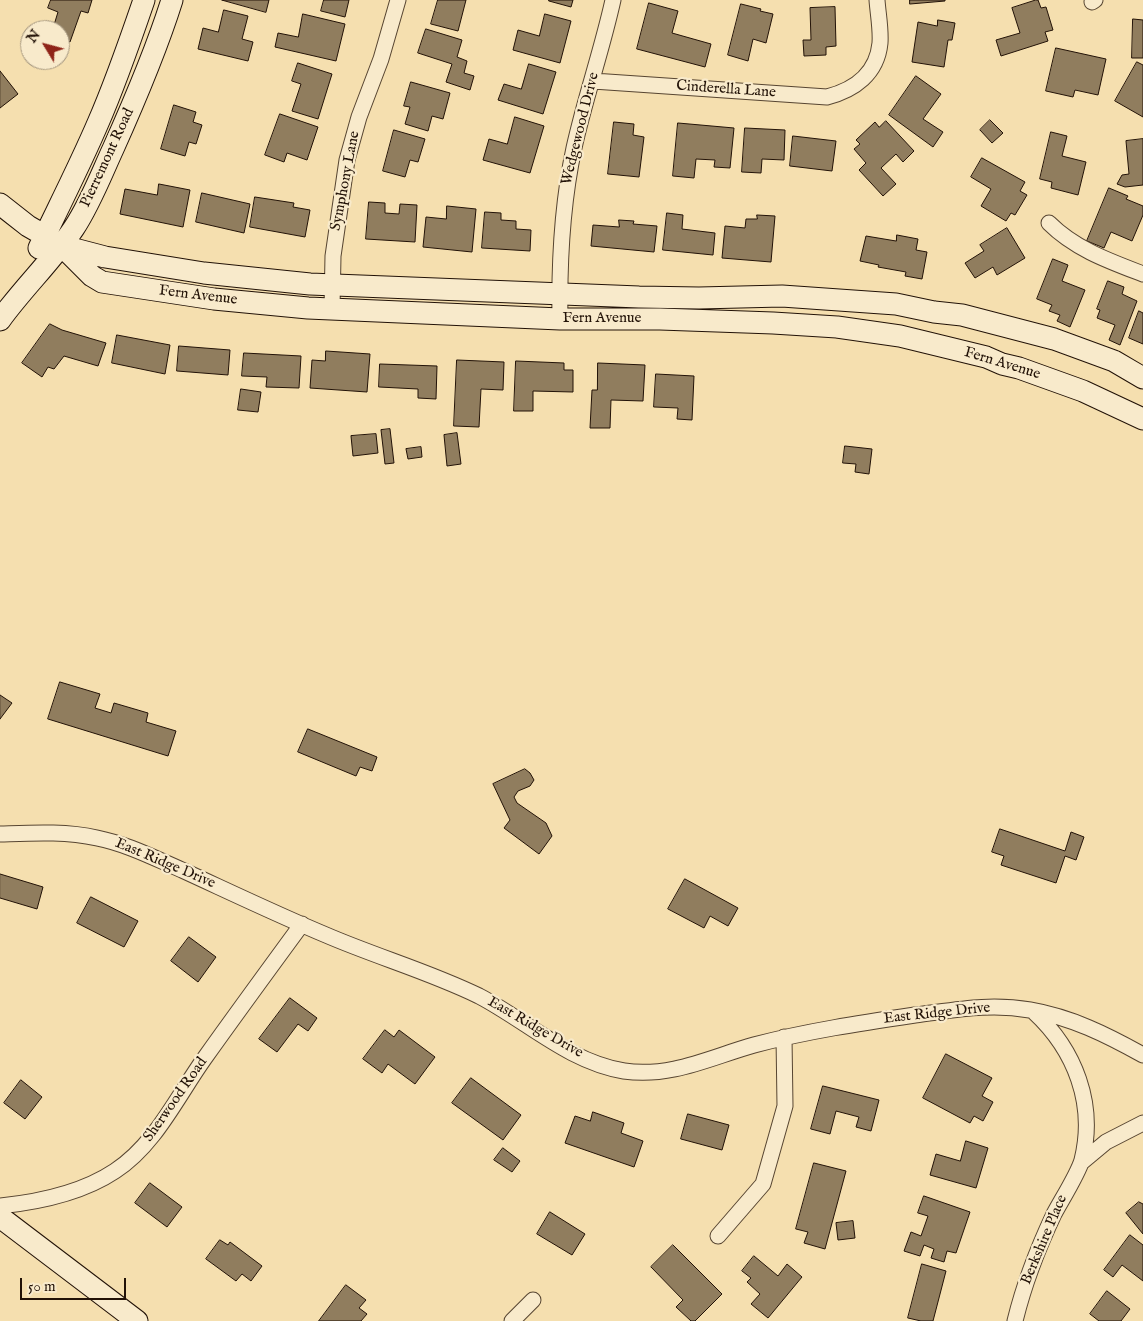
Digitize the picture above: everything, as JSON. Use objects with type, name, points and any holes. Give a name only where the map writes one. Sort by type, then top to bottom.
[{"type":"street","name":"Pierremont Road","points":[[53,241],[57,214],[119,72],[144,0]]},
{"type":"street","name":"Pierremont Road","points":[[0,320],[53,241],[74,227],[102,175],[153,57],[172,0]]},
{"type":"street","name":"Symphony Lane","points":[[332,308],[336,230],[347,160],[359,118],[381,59],[398,0]]},
{"type":"street","name":"Wedgewood Drive","points":[[560,319],[559,293],[562,216],[566,189],[574,146],[593,81],[613,0]]},
{"type":"street","name":"Cinderella Lane","points":[[593,81],[826,96],[842,93],[864,79],[874,65],[879,49],[877,0]]},
{"type":"street","name":"Fern Avenue","points":[[0,204],[28,226],[53,241],[92,276],[102,282],[214,299],[332,308],[560,319],[660,319],[837,327],[900,336],[986,357],[1083,391],[1143,420]]},
{"type":"street","points":[[1048,223],[1061,235],[1085,250],[1143,274]]},
{"type":"street","name":"Fern Avenue","points":[[53,241],[105,257],[204,273],[332,285],[699,298],[782,296],[896,304],[934,312],[970,316],[1054,339],[1114,361],[1143,378]]},
{"type":"street","name":"East Ridge Drive","points":[[0,834],[56,833],[84,835],[131,847],[327,936],[451,983],[483,998],[566,1049],[602,1065],[622,1071],[649,1073],[676,1070],[746,1047],[784,1037],[864,1022],[982,1006],[1033,1010],[1068,1019],[1107,1035],[1143,1055]]},
{"type":"street","name":"Sherwood Road","points":[[0,1206],[41,1200],[77,1190],[110,1174],[137,1154],[158,1128],[203,1060],[302,924]]},
{"type":"street","name":"Berkshire Place","points":[[1015,1321],[1044,1234],[1082,1162],[1087,1121],[1080,1080],[1062,1043],[1033,1010]]},
{"type":"street","points":[[718,1236],[763,1184],[785,1106],[784,1037]]},
{"type":"street","name":"Berkshire Place","points":[[1082,1162],[1106,1142],[1143,1123]]},
{"type":"street","points":[[0,1218],[137,1321]]},
{"type":"street","points":[[512,1321],[533,1300]]},
{"type":"building","points":[[51,0],[92,0],[88,13],[81,11],[70,42],[70,20],[56,20],[58,12],[48,8]]},
{"type":"building","points":[[222,0],[269,0],[266,12]]},
{"type":"building","points":[[324,0],[349,0],[345,17],[321,11]]},
{"type":"building","points":[[438,0],[466,0],[458,31],[431,24]]},
{"type":"building","points":[[549,0],[573,0],[571,7]]},
{"type":"building","points":[[910,0],[945,0],[945,1],[910,4]]},
{"type":"building","points":[[1038,0],[1041,8],[1046,7],[1053,30],[1045,32],[1048,41],[1001,56],[996,40],[1020,33],[1012,8]]},
{"type":"building","points":[[649,3],[678,11],[672,33],[711,44],[705,67],[637,49]]},
{"type":"building","points":[[741,4],[773,14],[766,43],[753,39],[748,61],[728,55]]},
{"type":"building","points":[[835,7],[836,46],[826,47],[826,55],[804,56],[803,40],[811,40],[810,8]]},
{"type":"building","points":[[224,10],[248,16],[242,39],[253,42],[248,61],[198,49],[203,28],[218,32]]},
{"type":"building","points":[[303,14],[345,24],[336,61],[275,47],[278,33],[298,37]]},
{"type":"building","points":[[545,14],[571,21],[560,63],[513,50],[518,30],[539,36]]},
{"type":"building","points":[[1133,19],[1143,20],[1143,58],[1132,58]]},
{"type":"building","points":[[938,20],[955,23],[952,40],[948,40],[944,67],[912,62],[918,22],[937,26]]},
{"type":"building","points":[[426,29],[462,40],[457,57],[467,61],[464,73],[474,76],[470,90],[446,82],[452,64],[418,53]]},
{"type":"building","points":[[1056,48],[1106,59],[1098,95],[1075,90],[1073,97],[1046,91]]},
{"type":"building","points":[[1137,62],[1143,65],[1143,117],[1115,101]]},
{"type":"building","points":[[298,63],[332,74],[318,119],[292,111],[301,84],[292,81]]},
{"type":"building","points":[[529,64],[556,72],[543,114],[498,100],[504,84],[521,89]]},
{"type":"building","points":[[0,71],[18,94],[0,108]]},
{"type":"building","points":[[916,76],[941,94],[923,119],[943,132],[933,147],[889,115]]},
{"type":"building","points":[[411,82],[450,93],[443,119],[432,116],[428,131],[405,124],[410,107],[404,106]]},
{"type":"building","points":[[174,105],[196,112],[193,122],[202,125],[196,144],[189,142],[185,156],[161,149]]},
{"type":"building","points":[[280,114],[318,127],[307,160],[287,153],[284,162],[265,155]]},
{"type":"building","points":[[515,117],[544,126],[530,173],[483,160],[489,139],[507,144]]},
{"type":"building","points":[[990,120],[1003,133],[992,143],[980,130]]},
{"type":"building","points":[[886,121],[914,151],[903,162],[896,154],[881,168],[896,184],[883,196],[859,170],[866,163],[854,149],[860,144],[856,140],[875,122],[879,127]]},
{"type":"building","points":[[614,122],[634,124],[633,135],[644,137],[639,177],[608,174]]},
{"type":"building","points":[[678,123],[734,128],[730,168],[714,167],[715,160],[696,159],[694,178],[673,176]]},
{"type":"building","points":[[745,128],[785,130],[784,160],[762,159],[761,173],[742,172]]},
{"type":"building","points":[[394,130],[425,139],[418,162],[410,160],[405,177],[383,171]]},
{"type":"building","points":[[1051,132],[1067,136],[1062,156],[1086,162],[1078,195],[1051,188],[1052,182],[1040,179]]},
{"type":"building","points":[[793,136],[836,141],[832,171],[790,166]]},
{"type":"building","points":[[1143,139],[1143,185],[1125,187],[1117,184],[1122,175],[1129,174],[1126,141]]},
{"type":"building","points":[[982,158],[1025,182],[1020,191],[1027,195],[1015,215],[1011,213],[1006,221],[981,206],[991,189],[971,177]]},
{"type":"building","points":[[159,184],[190,190],[183,227],[120,214],[125,189],[157,195]]},
{"type":"building","points":[[1109,188],[1128,196],[1126,199],[1143,206],[1143,215],[1132,241],[1111,232],[1104,248],[1087,241]]},
{"type":"building","points":[[202,193],[250,204],[244,233],[196,222]]},
{"type":"building","points":[[255,197],[294,203],[293,207],[310,210],[305,237],[250,227]]},
{"type":"building","points":[[369,202],[385,203],[385,213],[399,214],[400,204],[417,205],[415,242],[366,239]]},
{"type":"building","points":[[447,206],[476,209],[472,252],[423,247],[426,217],[446,219]]},
{"type":"building","points":[[485,212],[501,213],[501,220],[516,221],[516,229],[531,230],[530,251],[482,248]]},
{"type":"building","points":[[667,213],[683,215],[682,229],[715,233],[713,255],[663,250]]},
{"type":"building","points":[[757,215],[775,216],[771,262],[722,258],[725,226],[745,228],[746,219],[757,219]]},
{"type":"building","points":[[619,220],[634,221],[633,224],[657,226],[654,252],[591,246],[593,225],[619,227]]},
{"type":"building","points":[[1007,228],[1025,258],[997,275],[993,267],[975,278],[965,263],[984,251],[980,245]]},
{"type":"building","points":[[897,235],[918,239],[916,250],[927,252],[922,279],[905,276],[906,272],[878,267],[879,265],[860,261],[866,236],[896,241]]},
{"type":"building","points":[[1053,259],[1068,265],[1062,281],[1085,290],[1070,327],[1057,321],[1060,315],[1049,311],[1052,305],[1037,299]]},
{"type":"building","points":[[1108,281],[1124,287],[1122,294],[1137,301],[1120,345],[1109,340],[1115,325],[1097,318],[1100,310],[1097,309]]},
{"type":"building","points":[[1139,311],[1143,313],[1143,344],[1129,338]]},
{"type":"building","points":[[50,324],[62,330],[106,343],[98,366],[64,356],[54,369],[48,367],[42,377],[22,363]]},
{"type":"building","points":[[117,335],[170,345],[165,374],[112,363]]},
{"type":"building","points":[[179,346],[230,350],[228,375],[177,371]]},
{"type":"building","points":[[326,351],[370,354],[367,392],[310,388],[312,360],[325,361]]},
{"type":"building","points":[[244,353],[301,356],[299,388],[266,387],[267,377],[242,376]]},
{"type":"building","points":[[457,360],[504,362],[503,390],[481,389],[479,427],[454,426]]},
{"type":"building","points":[[516,361],[564,363],[564,370],[573,370],[573,392],[533,391],[533,411],[514,411]]},
{"type":"building","points":[[598,363],[645,365],[643,401],[611,400],[610,428],[590,428],[592,390],[597,390]]},
{"type":"building","points":[[380,364],[437,366],[436,399],[418,398],[418,389],[379,387]]},
{"type":"building","points":[[656,374],[694,376],[692,420],[677,419],[678,408],[654,407]]},
{"type":"building","points":[[241,389],[261,392],[258,412],[238,410]]},
{"type":"building","points":[[390,429],[394,463],[385,464],[381,430]]},
{"type":"building","points":[[457,433],[461,464],[447,466],[444,435]]},
{"type":"building","points":[[376,434],[378,453],[353,456],[351,436]]},
{"type":"building","points":[[845,446],[872,449],[869,474],[855,472],[856,464],[843,463]]},
{"type":"building","points":[[421,447],[422,457],[408,459],[406,449]]},
{"type":"building","points":[[60,682],[100,694],[95,708],[111,713],[114,703],[148,713],[146,722],[176,731],[168,756],[48,719]]},
{"type":"building","points":[[0,695],[12,703],[0,719]]},
{"type":"building","points":[[308,729],[377,757],[372,771],[360,767],[356,776],[298,752]]},
{"type":"building","points":[[525,769],[534,780],[530,786],[518,791],[514,797],[517,803],[546,823],[552,836],[539,854],[504,828],[510,820],[493,784]]},
{"type":"building","points":[[1000,829],[1065,851],[1071,832],[1084,837],[1076,860],[1065,856],[1056,883],[1001,865],[1004,856],[992,852]]},
{"type":"building","points":[[0,874],[43,887],[37,909],[0,898]]},
{"type":"building","points":[[685,879],[738,908],[728,926],[710,916],[704,928],[668,909]]},
{"type":"building","points":[[91,897],[138,921],[124,947],[77,923]]},
{"type":"building","points":[[189,937],[216,957],[198,982],[171,961]]},
{"type":"building","points":[[290,998],[317,1018],[308,1031],[298,1024],[277,1052],[259,1039]]},
{"type":"building","points":[[385,1030],[394,1037],[399,1030],[435,1057],[415,1084],[388,1064],[382,1073],[363,1059]]},
{"type":"building","points":[[946,1054],[992,1078],[982,1096],[993,1102],[983,1121],[974,1116],[970,1123],[923,1098]]},
{"type":"building","points":[[471,1078],[521,1115],[503,1140],[452,1103]]},
{"type":"building","points":[[21,1080],[42,1097],[25,1119],[4,1103]]},
{"type":"building","points":[[823,1086],[879,1100],[871,1131],[856,1127],[859,1117],[836,1111],[830,1134],[811,1129]]},
{"type":"building","points":[[593,1112],[624,1123],[621,1133],[643,1141],[634,1167],[565,1143],[575,1116],[590,1121]]},
{"type":"building","points":[[688,1114],[729,1125],[722,1150],[681,1139]]},
{"type":"building","points":[[966,1141],[988,1148],[976,1188],[930,1175],[936,1154],[960,1161]]},
{"type":"building","points":[[503,1148],[520,1161],[512,1172],[494,1160]]},
{"type":"building","points":[[814,1163],[846,1171],[825,1249],[804,1243],[808,1232],[796,1229]]},
{"type":"building","points":[[150,1183],[182,1207],[167,1227],[135,1203]]},
{"type":"building","points":[[924,1196],[970,1212],[956,1253],[947,1251],[944,1262],[931,1258],[934,1249],[924,1245],[920,1256],[904,1251],[911,1232],[921,1236],[928,1216],[918,1213]]},
{"type":"building","points":[[1139,1202],[1143,1204],[1143,1234],[1126,1213]]},
{"type":"building","points":[[550,1212],[585,1234],[572,1255],[537,1234]]},
{"type":"building","points":[[853,1221],[855,1238],[838,1240],[836,1223]]},
{"type":"building","points":[[1130,1235],[1143,1245],[1143,1281],[1122,1265],[1113,1277],[1104,1270]]},
{"type":"building","points":[[220,1240],[228,1245],[230,1242],[262,1266],[251,1281],[242,1274],[236,1281],[206,1259]]},
{"type":"building","points":[[673,1245],[722,1294],[695,1321],[691,1321],[676,1307],[683,1300],[651,1267]]},
{"type":"building","points":[[754,1256],[778,1276],[787,1264],[802,1277],[768,1318],[751,1304],[760,1294],[747,1282],[751,1278],[742,1271]]},
{"type":"building","points":[[922,1264],[946,1271],[933,1321],[908,1318]]},
{"type":"building","points":[[346,1285],[366,1300],[359,1308],[367,1314],[361,1321],[319,1321]]},
{"type":"building","points":[[1107,1291],[1130,1309],[1121,1321],[1099,1321],[1090,1314]]}]
